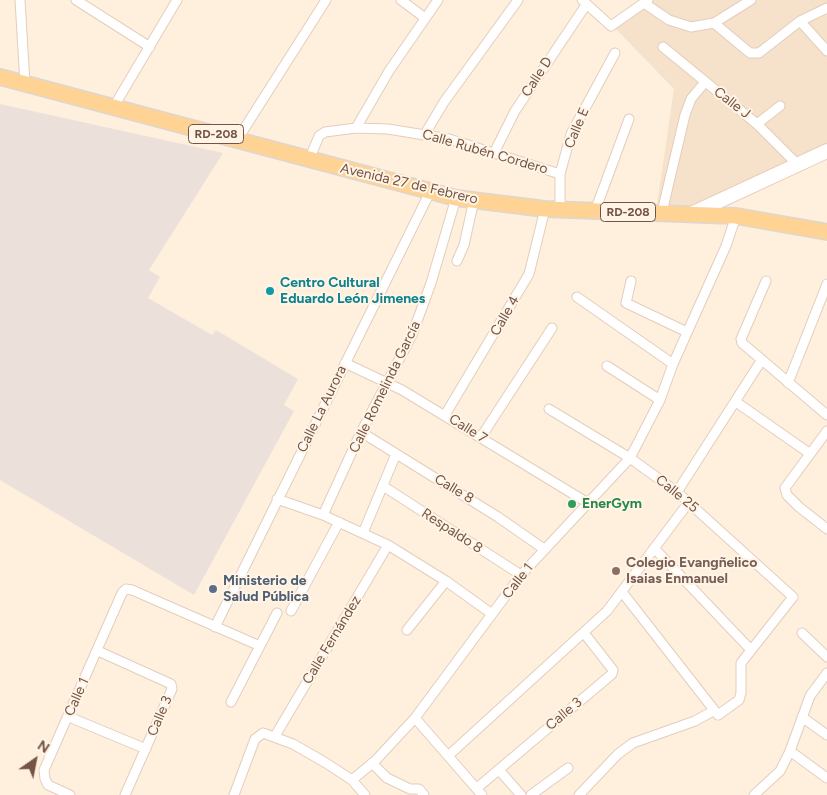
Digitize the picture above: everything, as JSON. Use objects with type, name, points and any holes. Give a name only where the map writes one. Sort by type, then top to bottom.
[{"type":"main road","name":"Avenida 27 de Febrero","points":[[1,78],[456,198],[552,209],[736,216],[827,232]]},
{"type":"main road","points":[[691,214],[827,151]]},
{"type":"street","points":[[20,0],[25,84]]},
{"type":"street","points":[[76,0],[150,47]]},
{"type":"street","points":[[113,108],[177,0]]},
{"type":"street","points":[[237,140],[326,0]]},
{"type":"street","points":[[401,0],[425,18]]},
{"type":"street","points":[[356,128],[389,71],[438,0]]},
{"type":"street","points":[[426,134],[444,102],[518,0]]},
{"type":"street","points":[[584,2],[611,26],[646,2],[678,25],[691,27],[714,23],[751,0]]},
{"type":"street","name":"Calle D","points":[[494,153],[515,111],[584,2]]},
{"type":"street","points":[[714,23],[750,53],[759,53],[800,21],[827,8]]},
{"type":"street","points":[[800,21],[827,51]]},
{"type":"street","name":"Calle J","points":[[663,46],[757,124],[797,164]]},
{"type":"street","name":"Calle E","points":[[552,209],[571,134],[615,53]]},
{"type":"street","points":[[662,212],[685,115],[691,99],[705,82]]},
{"type":"street","points":[[757,124],[780,106]]},
{"type":"street","points":[[595,211],[629,119]]},
{"type":"street","name":"Calle Rubén Cordero","points":[[309,160],[321,134],[356,128],[388,129],[426,134],[560,174]]},
{"type":"street","name":"Calle La Aurora","points":[[215,627],[430,192]]},
{"type":"street","name":"Calle Romelinda García","points":[[323,515],[361,432],[416,327],[456,198]]},
{"type":"street","points":[[457,261],[464,245],[474,200]]},
{"type":"street","name":"Calle 4","points":[[445,415],[529,274],[552,209]]},
{"type":"street","name":"Calle 1","points":[[352,780],[372,763],[416,718],[521,575],[630,458],[660,400],[673,364],[726,246],[736,216]]},
{"type":"street","points":[[631,281],[626,303],[688,332]]},
{"type":"street","points":[[766,281],[741,339],[744,346],[827,415]]},
{"type":"street","points":[[788,383],[827,284]]},
{"type":"street","points":[[577,297],[673,364]]},
{"type":"street","points":[[481,437],[552,328]]},
{"type":"street","points":[[677,492],[762,361]]},
{"type":"street","name":"Calle 7","points":[[345,363],[386,382],[445,415],[588,503]]},
{"type":"street","points":[[607,366],[660,400]]},
{"type":"street","points":[[736,402],[809,453]]},
{"type":"street","name":"Calle 25","points":[[549,409],[630,458],[677,492],[792,595],[792,598],[750,650]]},
{"type":"street","points":[[827,431],[786,485],[785,491],[799,507],[824,526],[827,516]]},
{"type":"street","name":"Calle 8","points":[[361,432],[498,516],[544,549]]},
{"type":"street","points":[[363,533],[396,454]]},
{"type":"street","name":"Respaldo 8","points":[[382,486],[521,575]]},
{"type":"street","points":[[277,499],[323,515],[388,545],[446,581],[492,614]]},
{"type":"street","points":[[448,756],[608,611],[689,502]]},
{"type":"street","points":[[291,611],[339,522]]},
{"type":"street","name":"Calle Fernández","points":[[275,736],[388,545]]},
{"type":"street","points":[[622,592],[713,711],[719,715],[739,700],[741,693],[741,664],[750,650],[654,548]]},
{"type":"street","points":[[407,630],[446,581]]},
{"type":"street","name":"Calle 1","points":[[70,795],[48,785],[44,770],[69,717],[122,593],[126,590],[215,627]]},
{"type":"street","points":[[231,702],[277,613]]},
{"type":"street","points":[[215,627],[260,646]]},
{"type":"street","name":"Calle 3","points":[[480,792],[499,770],[612,674],[613,670],[584,633]]},
{"type":"street","points":[[802,633],[827,657]]},
{"type":"street","name":"Calle 3","points":[[98,651],[171,684],[172,689],[125,795]]},
{"type":"street","points":[[754,795],[780,771],[790,751],[810,696],[827,673]]},
{"type":"street","points":[[579,795],[618,754],[633,743],[695,721],[713,711]]},
{"type":"street","points":[[69,717],[146,749]]},
{"type":"street","points":[[802,717],[827,735]]},
{"type":"street","points":[[416,718],[480,792]]},
{"type":"street","points":[[234,795],[254,739],[263,733],[293,744],[352,780],[365,795]]},
{"type":"street","points":[[790,751],[827,778]]},
{"type":"street","points":[[372,763],[387,778],[410,789],[419,789],[424,795]]},
{"type":"street","points":[[531,795],[568,768]]},
{"type":"street","points":[[499,770],[521,795]]},
{"type":"shaded area","points":[[652,0],[827,0],[827,153],[696,212],[657,205],[674,89],[615,28]]},
{"type":"shaded area","points":[[0,104],[223,153],[149,270],[160,277],[148,298],[212,335],[216,330],[298,379],[284,405],[294,411],[194,595],[0,480]]},
{"type":"place","name":"Centro Cultural Eduardo León Jimenes","points":[[270,291]]},
{"type":"place","name":"EnerGym","points":[[572,504]]},
{"type":"place","name":"Colegio Evangñelico Isaias Enmanuel","points":[[616,571]]},
{"type":"place","name":"Ministerio de Salud Pública","points":[[213,589]]}]
